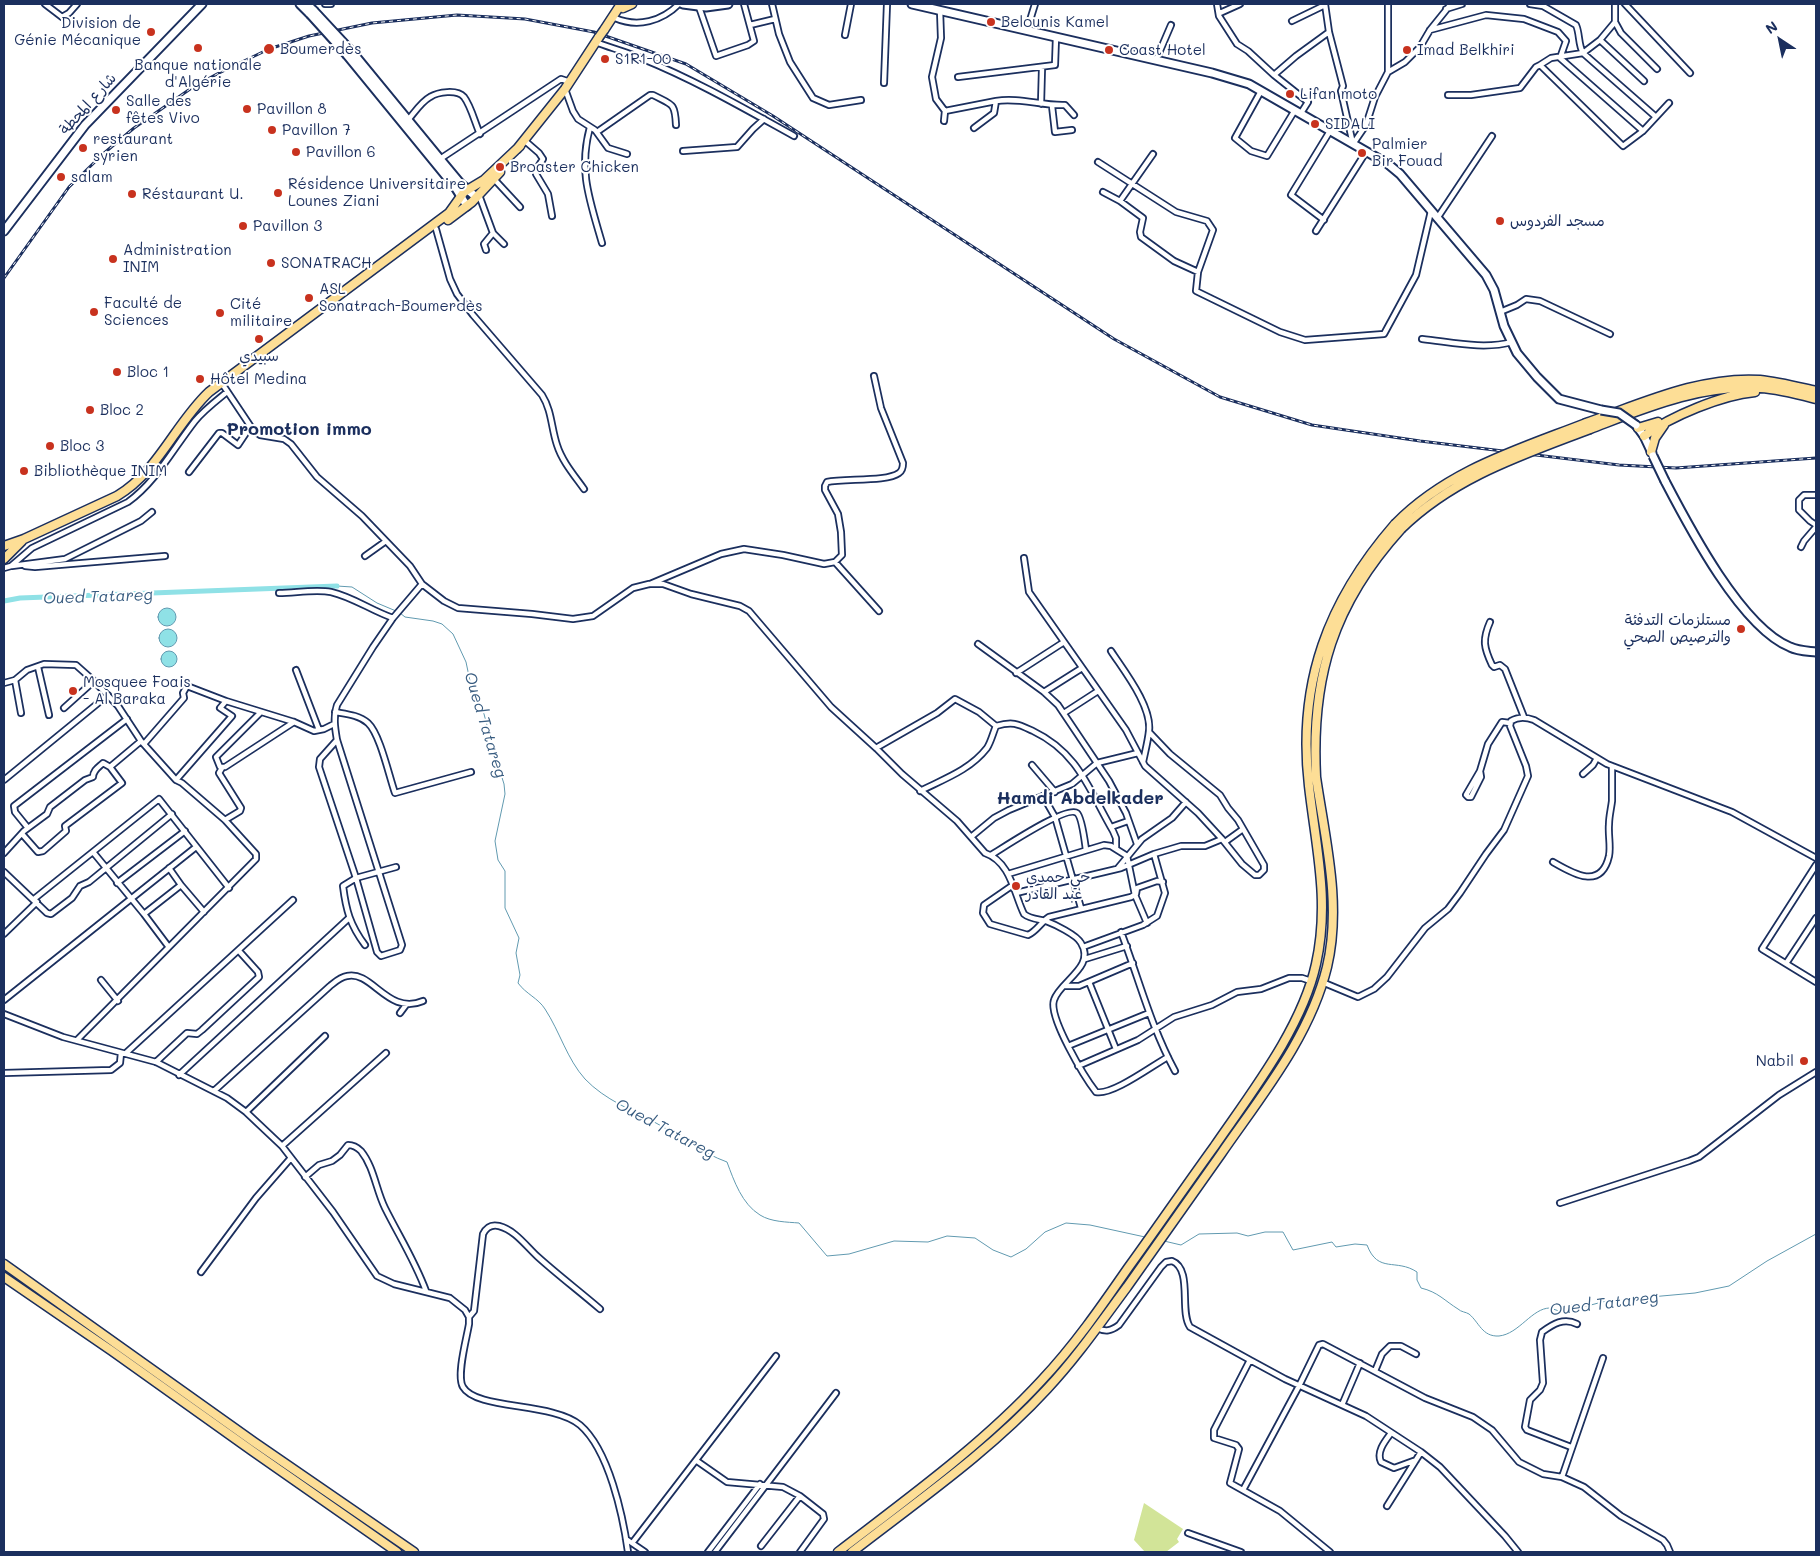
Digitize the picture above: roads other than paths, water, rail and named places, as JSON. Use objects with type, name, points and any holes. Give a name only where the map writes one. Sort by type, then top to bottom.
[{"type":"main road","name":"شارع المحطة","points":[[4,231],[85,125],[202,4]]},
{"type":"main road","points":[[300,4],[312,13],[350,54],[460,183],[477,196]]},
{"type":"main road","points":[[307,4],[312,13]]},
{"type":"main road","points":[[224,386],[467,206],[494,179],[568,85],[597,40],[623,5],[632,4]]},
{"type":"main road","points":[[686,4],[699,7],[713,7],[728,4]]},
{"type":"main road","points":[[912,4],[1212,73],[1249,84],[1388,164],[1400,174],[1486,275],[1494,290],[1504,326],[1517,353],[1536,377],[1560,399],[1619,413],[1637,427],[1644,436],[1692,532],[1746,612],[1768,634],[1790,648],[1816,652]]},
{"type":"main road","points":[[350,54],[456,187],[467,206]]},
{"type":"main road","points":[[4,546],[24,539],[116,496],[131,487],[147,471],[182,423],[224,386],[433,226],[452,210],[461,196],[484,180],[522,142]]},
{"type":"main road","points":[[1588,426],[1668,394],[1730,381],[1773,382],[1816,392]]},
{"type":"main road","points":[[838,1552],[919,1490],[1006,1416],[1041,1381],[1077,1340],[1280,1049],[1312,981],[1322,934],[1322,878],[1307,763],[1308,714],[1312,681],[1324,642],[1342,599],[1363,562],[1426,496],[1460,474],[1499,457],[1652,406],[1717,390],[1744,388],[1786,391],[1816,398]]},
{"type":"main road","points":[[1644,436],[1667,421],[1734,395],[1760,391],[1786,391]]},
{"type":"main road","points":[[1637,427],[1653,425],[1694,408],[1698,403],[1694,395]]},
{"type":"main road","points":[[1652,454],[1655,438],[1667,421]]},
{"type":"main road","points":[[852,1552],[925,1497],[1024,1412],[1063,1372],[1097,1328],[1289,1055],[1312,1009],[1322,982],[1332,940],[1333,897],[1316,777],[1314,739],[1316,705],[1321,677],[1334,634],[1354,594],[1398,526]]},
{"type":"main road","points":[[4,559],[24,539]]},
{"type":"main road","points":[[4,1264],[254,1442],[414,1552]]},
{"type":"main road","points":[[4,1277],[397,1552]]},
{"type":"street","points":[[45,4],[62,17],[65,17],[77,4]]},
{"type":"street","points":[[325,4],[331,4]]},
{"type":"street","points":[[612,20],[629,23],[648,22],[666,14],[679,4]]},
{"type":"street","points":[[699,7],[716,56],[748,45],[754,41],[744,4]]},
{"type":"street","points":[[772,4],[775,19],[790,62],[813,98],[829,105],[861,100]]},
{"type":"street","points":[[845,35],[851,4]]},
{"type":"street","points":[[884,83],[887,4]]},
{"type":"street","points":[[1026,30],[1035,4]]},
{"type":"street","points":[[1217,4],[1220,16],[1237,44],[1248,51],[1308,102],[1298,111],[1267,156],[1251,150],[1235,138],[1261,91]]},
{"type":"street","points":[[1220,13],[1240,4]]},
{"type":"street","points":[[1292,21],[1325,4],[1329,32],[1344,86],[1340,91],[1353,144]]},
{"type":"street","points":[[1353,144],[1366,124],[1375,97],[1388,72],[1388,4]]},
{"type":"street","points":[[1388,72],[1405,62],[1420,47],[1430,30],[1451,4]]},
{"type":"street","points":[[1446,9],[1462,4]]},
{"type":"street","points":[[1530,4],[1543,6],[1576,24],[1580,46],[1584,53],[1656,117]]},
{"type":"street","points":[[1615,4],[1615,22],[1620,33],[1657,69]]},
{"type":"street","points":[[1625,4],[1690,73]]},
{"type":"street","points":[[940,10],[941,38],[932,77],[936,99],[945,111],[944,121]]},
{"type":"street","points":[[1430,30],[1486,14],[1524,19],[1558,32],[1566,40],[1560,58]]},
{"type":"street","points":[[750,25],[775,19]]},
{"type":"street","points":[[1448,95],[1471,95],[1520,88],[1536,67],[1551,58],[1584,53],[1600,40],[1615,22]]},
{"type":"street","points":[[1156,60],[1171,25]]},
{"type":"street","points":[[1274,75],[1329,32]]},
{"type":"street","points":[[958,77],[1055,65],[1056,37]]},
{"type":"street","points":[[597,40],[671,71],[794,136]]},
{"type":"street","points":[[1600,40],[1644,81]]},
{"type":"street","points":[[1560,58],[1643,131]]},
{"type":"street","points":[[1540,65],[1623,146],[1643,131],[1669,103]]},
{"type":"street","points":[[1041,104],[1042,68]]},
{"type":"street","points":[[440,159],[561,79],[568,85],[573,111],[578,119],[597,132],[608,148],[627,154]]},
{"type":"street","points":[[408,120],[432,96],[450,92],[459,93],[465,98],[480,134]]},
{"type":"street","points":[[597,132],[647,97],[653,95],[673,105],[676,125]]},
{"type":"street","points":[[945,111],[1008,99],[1052,106],[1065,105],[1074,115]]},
{"type":"street","points":[[974,128],[994,113],[996,100]]},
{"type":"street","points":[[1052,106],[1055,132],[1072,130]]},
{"type":"street","points":[[683,152],[737,147],[753,128],[764,120]]},
{"type":"street","points":[[590,127],[587,140],[585,176],[602,243]]},
{"type":"street","points":[[1324,220],[1291,195],[1330,131]]},
{"type":"street","points":[[1438,218],[1492,136]]},
{"type":"street","points":[[522,142],[539,153],[542,159],[536,174],[548,194],[552,216]]},
{"type":"street","points":[[1316,231],[1366,152]]},
{"type":"street","points":[[1120,201],[1153,154]]},
{"type":"street","points":[[1098,162],[1176,212],[1207,221],[1213,230],[1198,272],[1196,291],[1280,332],[1305,340],[1384,334],[1416,275],[1432,211]]},
{"type":"street","points":[[494,179],[520,207]]},
{"type":"street","points":[[1103,192],[1120,201],[1143,218],[1140,232],[1141,237],[1174,261],[1198,272]]},
{"type":"street","points":[[477,196],[493,233],[504,244]]},
{"type":"street","points":[[436,229],[450,279],[458,294],[473,315],[542,395],[549,407],[556,444],[563,460],[584,489]]},
{"type":"street","points":[[486,250],[484,244],[493,233]]},
{"type":"street","points":[[1500,312],[1517,306],[1526,299],[1540,301],[1610,334]]},
{"type":"street","points":[[1422,339],[1483,346],[1512,342]]},
{"type":"street","points":[[11,566],[32,548],[128,502],[140,494],[224,386],[250,427],[260,435],[284,439],[291,444],[317,477],[362,516],[410,566],[422,584],[444,601],[458,608],[532,614],[573,620],[593,616],[633,588],[649,584],[721,554],[744,550],[784,555],[824,564],[835,562],[839,559],[842,554],[838,514],[825,490],[825,486],[828,482],[886,477],[897,474],[903,463],[881,408],[874,376]]},
{"type":"street","points":[[189,472],[219,433],[222,433],[238,445],[250,427]]},
{"type":"street","points":[[1801,547],[1816,526],[1799,510],[1799,500],[1804,495],[1816,495]]},
{"type":"street","points":[[4,568],[65,559],[141,521],[152,512]]},
{"type":"street","points":[[365,556],[386,542]]},
{"type":"street","points":[[21,565],[35,567],[165,556]]},
{"type":"street","points":[[1024,558],[1029,592],[1126,730],[1143,762],[1155,776],[1186,802],[1223,840],[1242,864],[1255,876],[1259,875],[1264,870],[1264,865],[1243,828],[1216,791],[1170,754],[1149,732]]},
{"type":"street","points":[[835,562],[879,611]]},
{"type":"street","points":[[338,740],[320,759],[319,767],[356,878],[377,952],[381,956],[400,950],[402,945],[338,740],[334,724],[335,712],[337,705],[373,647],[393,618],[422,584]]},
{"type":"street","points":[[649,584],[663,584],[691,594],[740,606],[749,611],[831,707],[920,790],[957,821],[985,853],[991,855],[1008,874],[1024,914],[1027,917],[1049,920],[1081,908],[1135,893]]},
{"type":"street","points":[[279,593],[329,592],[348,597],[380,614],[393,618]]},
{"type":"street","points":[[1490,622],[1484,640],[1486,651],[1492,666],[1500,665],[1505,669],[1524,717]]},
{"type":"street","points":[[1016,673],[1064,642]]},
{"type":"street","points":[[978,644],[1044,692],[1064,713],[1109,781],[1137,844]]},
{"type":"street","points":[[1111,651],[1132,682],[1148,719],[1149,732],[1143,762]]},
{"type":"street","points":[[4,683],[14,680],[27,670],[52,663],[76,665],[108,695],[143,743],[176,780],[225,820],[256,854],[256,859],[229,888],[168,946],[118,1001],[77,1040]]},
{"type":"street","points":[[38,667],[49,715]]},
{"type":"street","points":[[1044,692],[1082,668]]},
{"type":"street","points":[[296,670],[319,730]]},
{"type":"street","points":[[14,680],[21,713]]},
{"type":"street","points":[[64,708],[94,681]]},
{"type":"street","points":[[110,766],[143,743],[184,698],[183,693],[187,686],[226,701],[294,722],[314,731],[334,724]]},
{"type":"street","points":[[1064,713],[1098,691]]},
{"type":"street","points":[[4,780],[108,695]]},
{"type":"street","points":[[876,748],[938,712],[955,699],[979,712],[996,726]]},
{"type":"street","points":[[176,780],[232,716],[220,708],[226,701]]},
{"type":"street","points":[[222,768],[217,762],[216,757],[261,712]]},
{"type":"street","points":[[335,712],[357,716],[369,724],[377,738],[394,793],[471,772]]},
{"type":"street","points":[[1510,723],[1516,718],[1524,717],[1534,720],[1612,766],[1732,812],[1816,858]]},
{"type":"street","points":[[28,828],[15,812],[14,806],[127,720]]},
{"type":"street","points":[[1480,771],[1480,778],[1471,797],[1468,797],[1467,793],[1480,771],[1493,734],[1503,721],[1510,723]]},
{"type":"street","points":[[225,820],[240,811],[241,808],[218,774],[222,768],[294,722]]},
{"type":"street","points":[[920,790],[957,774],[972,762],[987,747],[996,726],[1009,722],[1019,725],[1046,737],[1064,751],[1084,776],[1116,838],[1116,849]]},
{"type":"street","points":[[1322,982],[1358,997],[1374,990],[1387,977],[1414,940],[1448,908],[1460,893],[1504,830],[1528,776],[1510,723]]},
{"type":"street","points":[[971,837],[994,818],[1072,784],[1084,776],[1089,768],[1097,763],[1138,754]]},
{"type":"street","points":[[1582,774],[1593,765],[1597,758]]},
{"type":"street","points":[[4,853],[28,828],[47,814],[50,808],[85,780],[93,777],[94,772],[103,763],[110,766],[122,783],[66,826],[66,831],[43,851],[38,852],[23,835]]},
{"type":"street","points":[[1032,764],[1055,792]]},
{"type":"street","points":[[1553,862],[1581,876],[1595,876],[1602,870],[1609,855],[1612,766]]},
{"type":"street","points":[[1043,796],[1055,817],[1081,908]]},
{"type":"street","points":[[4,934],[35,901],[159,799],[229,888]]},
{"type":"street","points":[[1118,868],[1137,844],[1172,818],[1186,802]]},
{"type":"street","points":[[991,855],[1055,817],[1074,811],[1079,814],[1082,822],[1086,850]]},
{"type":"street","points":[[4,872],[47,913],[51,914],[72,898],[80,886],[89,882],[172,814]]},
{"type":"street","points":[[1111,828],[1128,821]]},
{"type":"street","points":[[1016,893],[1118,868],[1181,846],[1205,846],[1223,840],[1243,828]]},
{"type":"street","points":[[117,883],[185,831]]},
{"type":"street","points":[[1008,874],[1104,846],[1116,849],[1127,856]]},
{"type":"street","points":[[4,1000],[196,847]]},
{"type":"street","points":[[93,852],[168,946]]},
{"type":"street","points":[[1083,947],[1154,920],[1160,911],[1164,898],[1163,882],[1154,854]]},
{"type":"street","points":[[1127,856],[1135,893],[1147,923]]},
{"type":"street","points":[[1816,865],[1763,946],[1764,951],[1787,962],[1816,982]]},
{"type":"street","points":[[365,945],[349,918],[343,896],[343,886],[356,878],[396,867]]},
{"type":"street","points":[[169,868],[204,912]]},
{"type":"street","points":[[4,879],[12,878]]},
{"type":"street","points":[[1135,893],[1136,888],[1141,886],[1157,881],[1163,882]]},
{"type":"street","points":[[144,914],[181,885]]},
{"type":"street","points":[[1013,885],[982,907],[988,921],[1026,936],[1034,932],[1043,920]]},
{"type":"street","points":[[4,1073],[112,1070],[120,1063],[124,1053],[240,951],[293,900]]},
{"type":"street","points":[[179,1075],[349,918]]},
{"type":"street","points":[[1787,962],[1816,918]]},
{"type":"street","points":[[1049,920],[1079,940],[1083,947],[1084,959],[1054,1000],[1053,1008],[1078,1066],[1096,1092],[1101,1093],[1124,1084],[1168,1057]]},
{"type":"street","points":[[1121,932],[1149,1013],[1176,1071]]},
{"type":"street","points":[[1084,959],[1127,946]]},
{"type":"street","points":[[156,1062],[187,1033],[197,1034],[202,1030],[259,977],[258,972],[240,951]]},
{"type":"street","points":[[1064,986],[1076,986],[1089,982],[1133,963]]},
{"type":"street","points":[[215,1090],[330,986],[344,976],[359,977],[382,994],[406,1005],[424,1001]]},
{"type":"street","points":[[1078,1066],[1138,1040],[1174,1017],[1212,1006],[1237,992],[1261,989],[1289,978],[1302,978],[1312,981]]},
{"type":"street","points":[[100,980],[118,1001]]},
{"type":"street","points":[[1089,982],[1116,1049]]},
{"type":"street","points":[[400,1013],[406,1005]]},
{"type":"street","points":[[1068,1046],[1149,1013]]},
{"type":"street","points":[[4,1014],[63,1037],[156,1062],[179,1075],[215,1090],[246,1112],[282,1146],[290,1159],[333,1212],[377,1276],[394,1284],[450,1298],[465,1310],[469,1317]]},
{"type":"street","points":[[246,1112],[325,1036]]},
{"type":"street","points":[[282,1146],[386,1053]]},
{"type":"street","points":[[1560,1203],[1694,1159],[1779,1095],[1816,1072]]},
{"type":"street","points":[[305,1177],[320,1165],[332,1161],[348,1145],[354,1145],[360,1150],[372,1173],[385,1208],[409,1252],[426,1291]]},
{"type":"street","points":[[201,1272],[256,1198],[290,1159]]},
{"type":"street","points":[[600,1308],[536,1255],[518,1237],[502,1228],[495,1226],[487,1228],[483,1234],[474,1311],[469,1317],[460,1381],[467,1393],[483,1400],[539,1408],[580,1425],[608,1468],[628,1552]]},
{"type":"street","points":[[1097,1328],[1105,1331],[1119,1326],[1166,1262],[1172,1261],[1179,1266],[1182,1275],[1186,1317],[1190,1327],[1299,1386],[1366,1416],[1421,1452],[1440,1466],[1515,1551]]},
{"type":"street","points":[[1571,1447],[1527,1430],[1525,1427],[1530,1400],[1540,1390],[1542,1383],[1540,1340],[1542,1332],[1561,1321],[1571,1321],[1577,1324]]},
{"type":"street","points":[[1243,1490],[1299,1386],[1318,1345],[1321,1344],[1425,1398],[1473,1417],[1492,1430],[1519,1462],[1543,1474],[1562,1478],[1584,1487],[1621,1516],[1657,1536],[1667,1545],[1670,1552]]},
{"type":"street","points":[[1375,1371],[1382,1354],[1390,1346],[1401,1346],[1416,1354]]},
{"type":"street","points":[[633,1542],[776,1356]]},
{"type":"street","points":[[1562,1478],[1571,1447],[1603,1358]]},
{"type":"street","points":[[1250,1360],[1213,1435],[1216,1439],[1236,1445],[1239,1449],[1230,1482],[1280,1511],[1330,1552]]},
{"type":"street","points":[[1342,1405],[1360,1364]]},
{"type":"street","points":[[716,1552],[836,1393]]},
{"type":"street","points":[[1391,1433],[1381,1448],[1379,1457],[1381,1462],[1394,1468],[1416,1460]]},
{"type":"street","points":[[1387,1506],[1421,1452]]},
{"type":"street","points":[[696,1460],[727,1482],[780,1486],[800,1496],[824,1517],[800,1552]]},
{"type":"street","points":[[708,1552],[760,1484]]},
{"type":"street","points":[[761,1546],[800,1496]]},
{"type":"street","points":[[1188,1533],[1241,1552]]},
{"type":"street","points":[[626,1539],[645,1552]]},
{"type":"water","points":[[167,608],[173,611],[176,617],[173,623],[167,626],[161,623],[158,617],[161,611]]},
{"type":"water","points":[[168,629],[174,632],[177,638],[174,644],[168,647],[162,644],[159,638],[162,632]]},
{"type":"water","points":[[169,651],[175,653],[177,659],[175,665],[169,667],[163,665],[161,659],[163,653]]},
{"type":"waterway","name":"Oued Tatareg","points":[[337,586],[352,587],[377,603],[396,611]]},
{"type":"waterway","name":"Oued Tatareg","points":[[4,601],[20,598],[337,586]]},
{"type":"waterway","name":"Oued Tatareg","points":[[400,613],[405,617],[442,624],[453,634],[466,662],[470,681],[484,714],[504,784],[505,794],[495,841],[498,860],[505,871],[505,908],[519,938],[516,953],[520,975],[518,983],[545,1009],[573,1063],[585,1079],[601,1093],[709,1154],[727,1162],[739,1192],[748,1205],[760,1215],[769,1219],[799,1223],[827,1256],[849,1254],[894,1241],[928,1242],[947,1236],[975,1238],[993,1250],[1011,1257],[1026,1249],[1045,1232],[1066,1223],[1090,1225],[1145,1237]]},
{"type":"waterway","name":"Oued Tatareg","points":[[1164,1241],[1181,1245],[1199,1234],[1237,1233],[1248,1236],[1265,1232],[1283,1232],[1293,1250],[1332,1242],[1336,1247],[1355,1244],[1367,1245],[1371,1254],[1376,1259],[1382,1263],[1402,1266],[1417,1272],[1417,1280],[1421,1288],[1437,1294],[1459,1310],[1469,1314],[1485,1332],[1493,1336],[1499,1336],[1513,1331],[1543,1309],[1550,1308],[1562,1312],[1571,1305],[1587,1306],[1606,1301],[1695,1293],[1729,1286],[1767,1261],[1816,1234]]},
{"type":"railway","points":[[4,278],[69,187],[103,154],[134,128],[193,87],[217,74],[269,49],[309,36],[372,23],[457,15],[525,19],[594,32],[686,64],[773,116],[1114,339],[1220,397],[1312,425],[1420,441],[1619,465],[1676,468],[1816,458]]},
{"type":"place","name":"Belounis Kamel","points":[[991,22]]},
{"type":"place","name":"Division de Génie Mécanique","points":[[151,32]]},
{"type":"place","name":"Banque nationale d'Algérie","points":[[198,48]]},
{"type":"place","name":"Boumerdès","points":[[269,49]]},
{"type":"place","name":"Coast Hotel","points":[[1109,50]]},
{"type":"place","name":"Imad Belkhiri","points":[[1407,50]]},
{"type":"place","name":"S1R1-00","points":[[605,59]]},
{"type":"place","name":"Lifan moto","points":[[1290,94]]},
{"type":"place","name":"Pavillon 8","points":[[247,109]]},
{"type":"place","name":"Salle des fêtes Vivo","points":[[116,110]]},
{"type":"place","name":"SIDALI","points":[[1315,124]]},
{"type":"place","name":"Pavillon 7","points":[[272,130]]},
{"type":"place","name":"restaurant syrien","points":[[83,148]]},
{"type":"place","name":"Pavillon 6","points":[[296,152]]},
{"type":"place","name":"Palmier Bir Fouad","points":[[1362,153]]},
{"type":"place","name":"Broaster Chicken","points":[[500,167]]},
{"type":"place","name":"salam","points":[[61,177]]},
{"type":"place","name":"Résidence Universitaire Lounes Ziani","points":[[278,193]]},
{"type":"place","name":"Réstaurant U.","points":[[132,194]]},
{"type":"place","name":"مسجد الفردوس","points":[[1500,221]]},
{"type":"place","name":"Pavillon 3","points":[[243,226]]},
{"type":"place","name":"Administration INIM","points":[[113,259]]},
{"type":"place","name":"SONATRACH","points":[[271,263]]},
{"type":"place","name":"ASL Sonatrach-Boumerdès","points":[[309,298]]},
{"type":"place","name":"Faculté de Sciences","points":[[94,312]]},
{"type":"place","name":"Cité militaire","points":[[220,313]]},
{"type":"place","name":"سبيدي","points":[[259,339]]},
{"type":"place","name":"Bloc 1","points":[[117,372]]},
{"type":"place","name":"Hôtel Medina","points":[[200,379]]},
{"type":"place","name":"Bloc 2","points":[[90,410]]},
{"type":"place","name":"Bloc 3","points":[[50,446]]},
{"type":"place","name":"Bibliothèque INIM","points":[[24,471]]},
{"type":"place","name":"مستلزمات التدفئة والترصيص الصحي","points":[[1741,629]]},
{"type":"place","name":"Mosquee Foais - Al Baraka","points":[[73,691]]},
{"type":"place","name":"حي حمدي عبد القادر","points":[[1016,886]]},
{"type":"place","name":"Nabil","points":[[1804,1061]]},
{"type":"district","name":"Promotion immo","points":[[299,429]]},
{"type":"district","name":"Hamdi Abdelkader","points":[[1080,798]]}]
